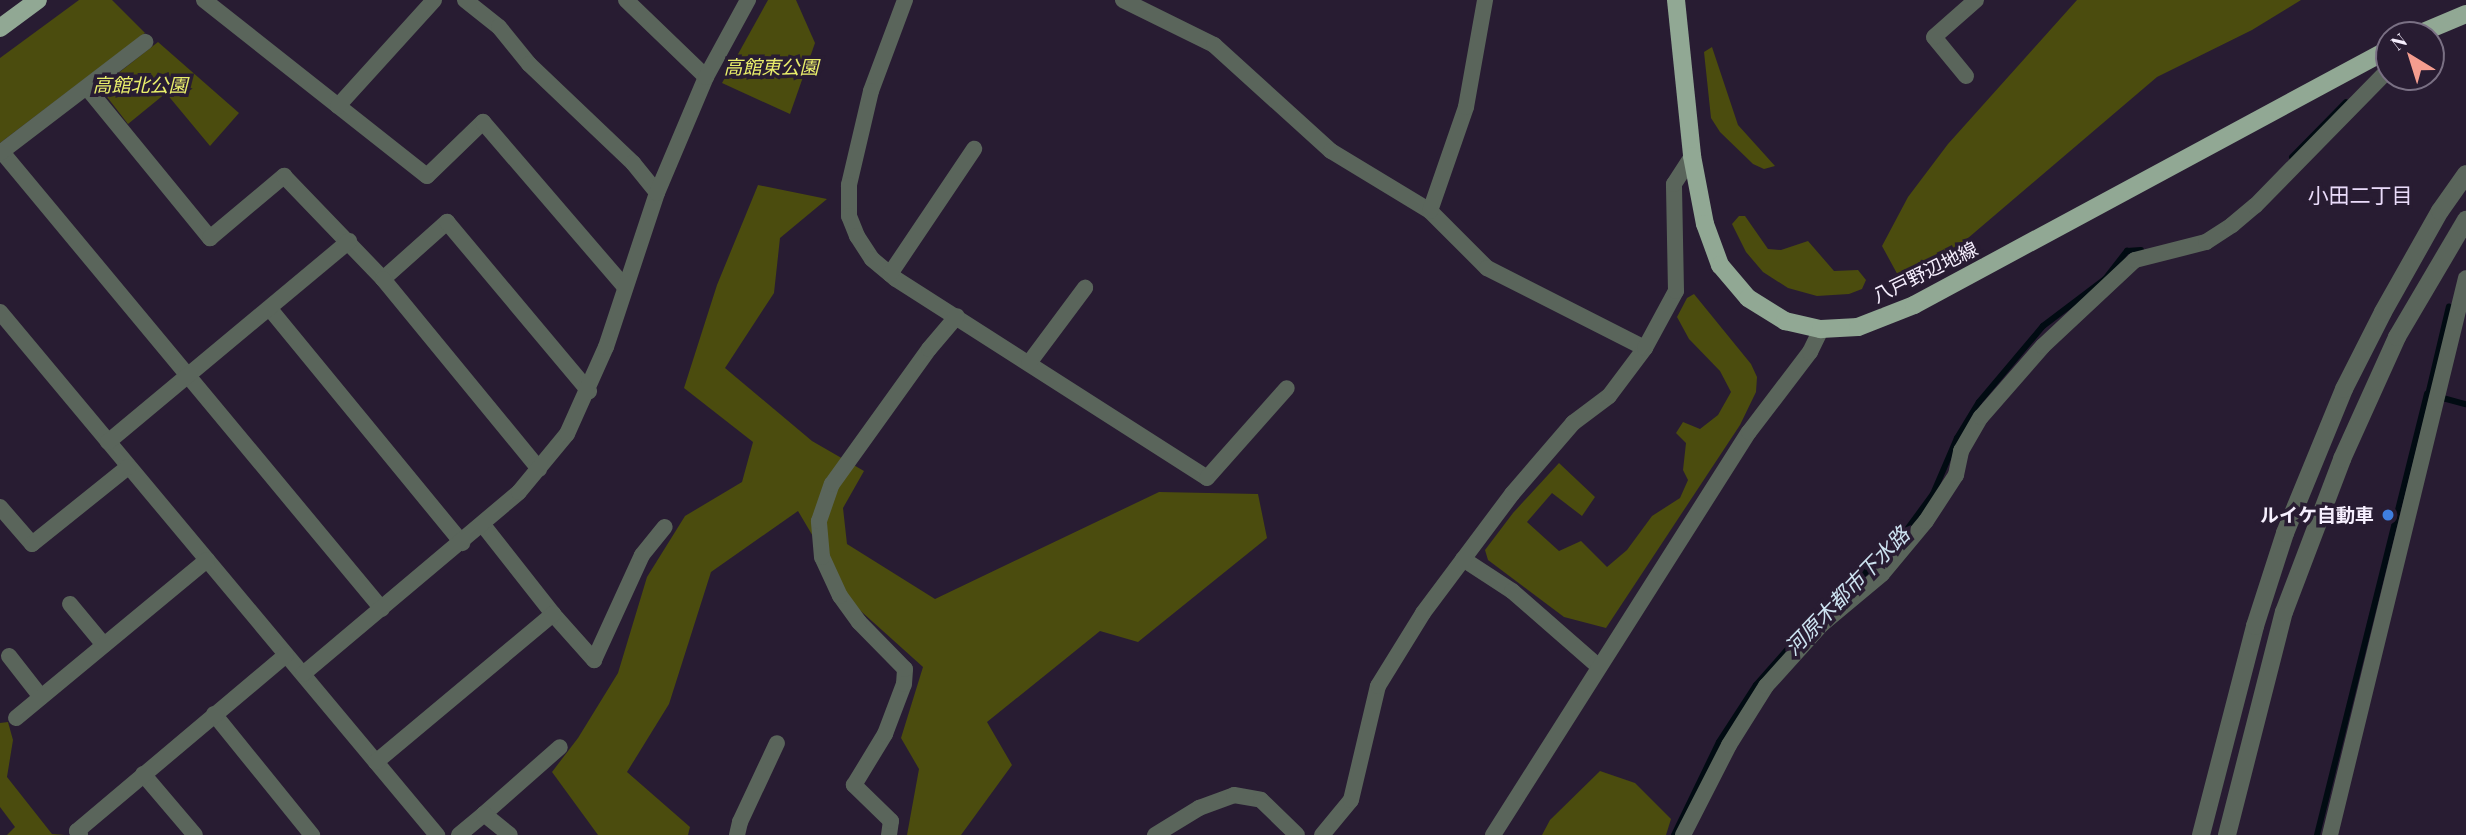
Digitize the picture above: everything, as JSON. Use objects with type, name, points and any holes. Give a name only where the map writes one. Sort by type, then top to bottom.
[{"type":"main road","points":[[0,28],[37,0]]},
{"type":"main road","name":"八戸野辺地線","points":[[1676,0],[1692,156],[1705,224],[1720,265],[1748,298],[1785,321],[1821,329],[1858,327],[1914,305],[2375,56]]},
{"type":"main road","points":[[2445,23],[2466,14]]},
{"type":"street","points":[[204,0],[427,176],[483,121],[624,286]]},
{"type":"street","points":[[338,106],[434,0]]},
{"type":"street","points":[[465,0],[499,27],[529,64],[633,163],[657,193]]},
{"type":"street","points":[[626,0],[706,77]]},
{"type":"street","points":[[303,674],[520,492],[567,434],[589,391],[657,193],[706,77],[748,0]]},
{"type":"street","points":[[905,0],[871,91],[849,185],[849,216],[857,236],[873,259],[890,274],[1207,478],[1287,388]]},
{"type":"street","points":[[1123,0],[1214,45],[1331,151],[1430,211],[1487,268],[1645,348]]},
{"type":"street","points":[[1430,211],[1466,107],[1485,0]]},
{"type":"street","points":[[1966,76],[1934,37],[1976,0]]},
{"type":"street","points":[[145,42],[88,89],[1,153],[190,375],[382,609]]},
{"type":"street","points":[[1683,835],[1729,745],[1766,686],[1822,624],[1882,574],[1926,521],[1956,475],[1961,451],[1981,417],[2043,345],[2135,260],[2206,242],[2232,225],[2255,206],[2375,83]]},
{"type":"street","points":[[88,89],[210,238],[284,176],[383,279],[539,469]]},
{"type":"street","points":[[890,274],[974,149]]},
{"type":"street","points":[[1322,835],[1351,800],[1378,686],[1423,613],[1556,443],[1573,423],[1609,396],[1645,348],[1676,291],[1674,184],[1692,156]]},
{"type":"street","points":[[2201,835],[2255,626],[2285,533],[2344,389],[2383,312],[2440,211],[2466,174]]},
{"type":"street","points":[[2227,835],[2284,612],[2342,459],[2397,337],[2466,220]]},
{"type":"street","points":[[383,279],[447,222],[589,391]]},
{"type":"street","points":[[108,442],[349,241]]},
{"type":"street","points":[[2330,835],[2466,278]]},
{"type":"street","points":[[1029,363],[1085,288]]},
{"type":"street","points":[[270,309],[462,543]]},
{"type":"street","points":[[0,312],[437,835]]},
{"type":"street","points":[[889,835],[891,821],[854,785],[885,734],[904,684],[905,669],[859,622],[840,596],[822,558],[819,521],[832,484],[929,349],[957,316]]},
{"type":"street","points":[[1493,835],[1749,432],[1810,352],[1821,329]]},
{"type":"street","points":[[2,512],[32,544],[128,467]]},
{"type":"street","points":[[483,525],[553,614],[594,660],[642,555],[665,527]]},
{"type":"street","points":[[1463,559],[1512,591],[1598,666]]},
{"type":"street","points":[[16,718],[207,560]]},
{"type":"street","points":[[70,604],[104,645]]},
{"type":"street","points":[[376,762],[553,614]]},
{"type":"street","points":[[80,835],[77,831],[286,655]]},
{"type":"street","points":[[9,656],[41,697]]},
{"type":"street","points":[[214,714],[312,835]]},
{"type":"street","points":[[737,835],[740,822],[777,743]]},
{"type":"street","points":[[459,835],[560,747]]},
{"type":"street","points":[[143,774],[195,835]]},
{"type":"street","points":[[1155,835],[1199,808],[1234,795],[1261,800],[1297,835]]},
{"type":"street","points":[[484,814],[510,835]]},
{"type":"green space","points":[[79,0],[112,0],[145,33],[0,143],[0,58]]},
{"type":"green space","name":"高館東公園","points":[[768,0],[796,0],[815,43],[790,114],[722,83]]},
{"type":"green space","points":[[2077,0],[2301,0],[2252,30],[2157,77],[1947,256],[1900,279],[1882,246],[1908,197],[1948,144]]},
{"type":"green space","name":"高館北公園","points":[[158,42],[239,113],[210,146],[166,93],[128,124],[104,93],[103,85]]},
{"type":"green space","points":[[1712,47],[1738,125],[1775,166],[1764,169],[1753,164],[1720,132],[1711,118],[1704,52]]},
{"type":"green space","points":[[758,185],[827,199],[780,238],[774,293],[725,368],[812,441],[864,471],[843,508],[847,544],[935,599],[1159,492],[1258,494],[1267,538],[1138,642],[1100,631],[987,722],[1012,765],[961,835],[907,835],[919,769],[901,738],[923,667],[853,604],[798,511],[711,572],[669,704],[627,772],[690,827],[688,835],[598,835],[552,772],[578,738],[618,673],[647,577],[685,516],[742,482],[753,442],[684,388],[717,285]]},
{"type":"green space","points":[[1739,216],[1745,216],[1768,249],[1781,250],[1808,241],[1834,271],[1858,270],[1866,280],[1862,289],[1849,294],[1817,296],[1788,288],[1763,272],[1746,252],[1732,224]]},
{"type":"green space","points":[[1694,294],[1751,364],[1757,377],[1756,392],[1740,425],[1606,628],[1564,617],[1488,560],[1485,550],[1513,513],[1559,463],[1595,497],[1582,516],[1552,493],[1527,522],[1559,551],[1581,541],[1607,567],[1627,550],[1652,516],[1680,498],[1688,480],[1683,470],[1686,443],[1676,433],[1683,422],[1700,429],[1718,415],[1731,392],[1720,371],[1689,339],[1677,317],[1687,298]]},
{"type":"green space","points":[[8,722],[13,740],[7,777],[52,834],[65,835],[7,835],[15,827],[0,807],[0,723]]},
{"type":"green space","points":[[1600,771],[1635,783],[1671,819],[1666,835],[1542,835],[1550,820]]},
{"type":"waterway","name":"河原木都市下水路","points":[[2292,157],[2346,102]]},
{"type":"waterway","name":"河原木都市下水路","points":[[1674,835],[1719,742],[1756,685],[1806,628],[1897,543],[1933,494],[1957,438],[1979,402],[2043,326],[2105,279],[2127,251],[2141,250]]},
{"type":"waterway","points":[[2428,395],[2449,306]]},
{"type":"waterway","points":[[2317,835],[2427,394]]},
{"type":"waterway","points":[[2439,397],[2466,404]]},
{"type":"place","name":"ルイケ自動車","points":[[2388,515]]},
{"type":"district","name":"小田二丁目","points":[[2360,194]]}]
